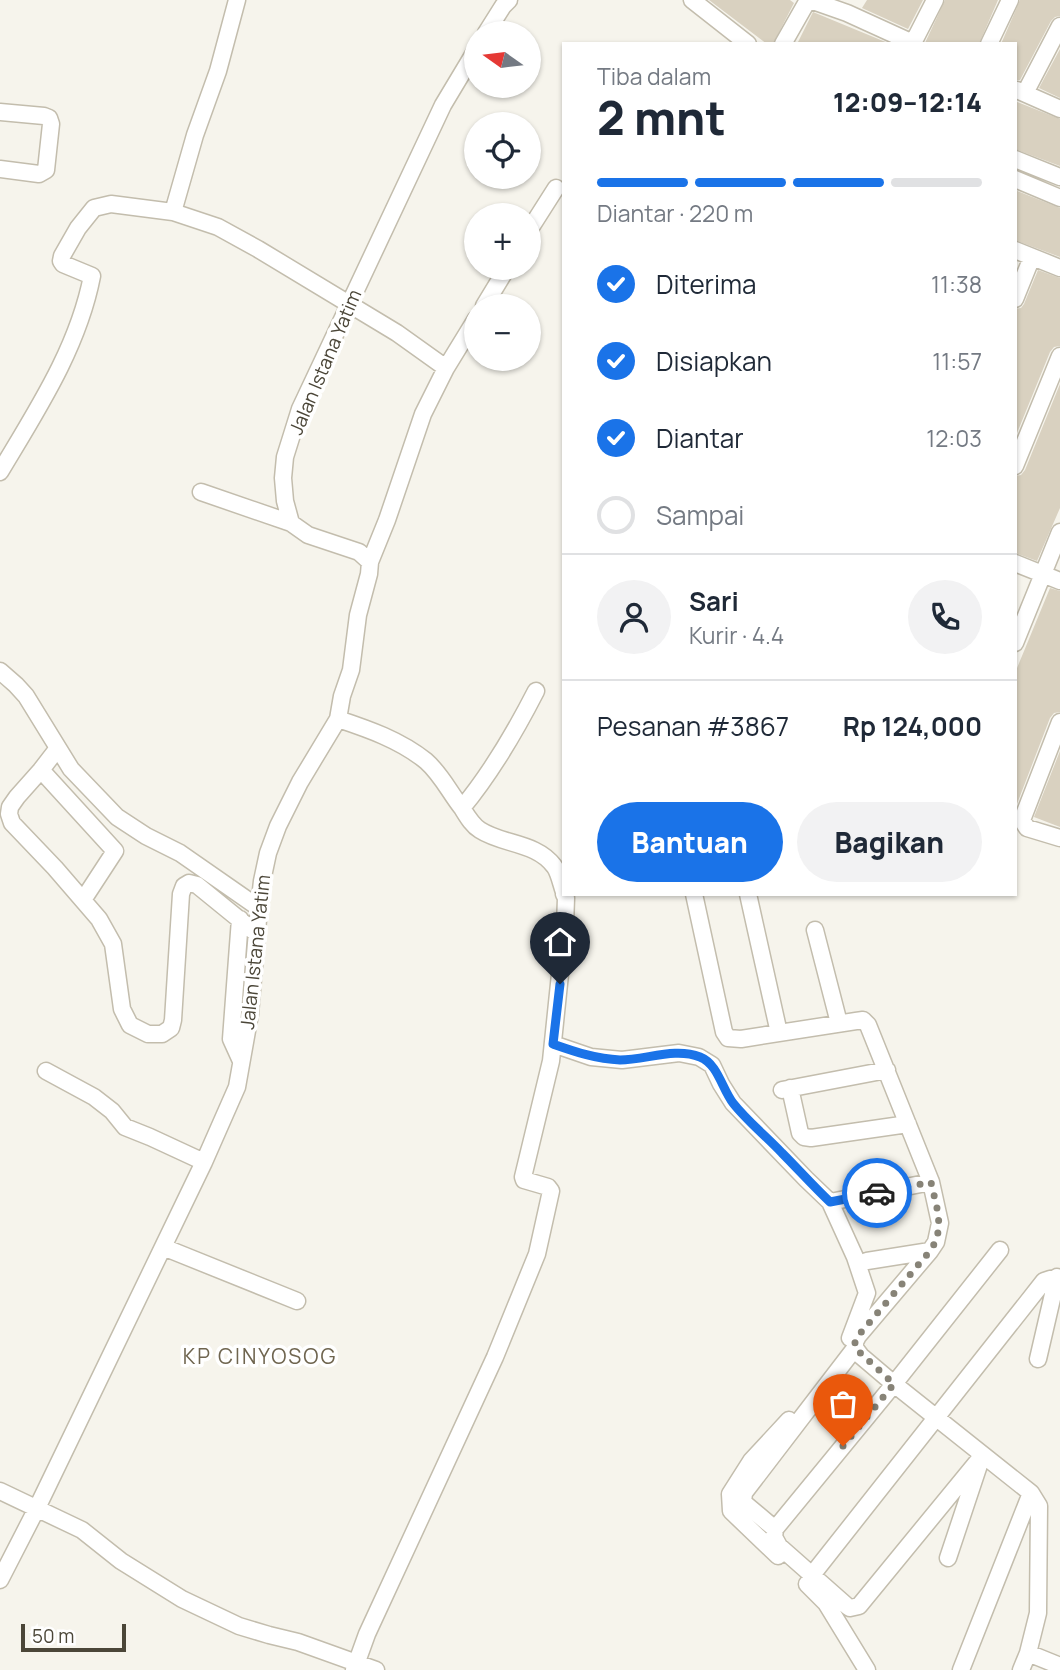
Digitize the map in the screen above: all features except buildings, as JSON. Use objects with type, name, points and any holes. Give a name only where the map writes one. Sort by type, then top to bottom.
[{"type":"street","points":[[173,212],[195,135],[218,71],[237,0]]},
{"type":"street","points":[[494,21],[509,0]]},
{"type":"street","points":[[692,0],[745,42]]},
{"type":"street","points":[[784,42],[809,0],[852,7],[912,42]]},
{"type":"street","points":[[914,42],[935,0]]},
{"type":"street","points":[[990,42],[1010,0]]},
{"type":"street","points":[[1060,26],[1020,91],[1060,109]]},
{"type":"street","name":"Jalan Istana Yatim","points":[[291,523],[283,478],[285,457],[300,409],[443,105],[464,70]]},
{"type":"street","points":[[0,112],[44,116],[49,118],[51,124],[46,170],[43,173],[0,169]]},
{"type":"street","points":[[1017,160],[1060,177]]},
{"type":"street","points":[[1017,180],[1060,198]]},
{"type":"street","points":[[541,212],[556,188]]},
{"type":"street","points":[[0,472],[50,388],[79,325],[92,276],[63,264],[62,256],[78,228],[94,208],[111,204],[173,212],[218,227],[349,303],[446,368]]},
{"type":"street","points":[[1017,251],[1060,268]]},
{"type":"street","points":[[1017,294],[1032,257]]},
{"type":"street","name":"Jalan Istana Yatim","points":[[0,1580],[204,1162],[237,1087],[250,1013],[258,908],[268,853],[300,782],[338,719],[351,670],[358,615],[370,562],[423,414],[464,339]]},
{"type":"street","points":[[1017,461],[1060,356]]},
{"type":"street","points":[[201,492],[291,523],[308,534],[359,552],[370,562]]},
{"type":"street","points":[[1017,638],[1060,533]]},
{"type":"street","points":[[1017,564],[1060,581]]},
{"type":"street","points":[[0,671],[26,696],[71,769],[117,817],[146,836],[180,853],[258,908]]},
{"type":"street","points":[[462,808],[502,751],[536,691]]},
{"type":"street","points":[[338,719],[397,742],[426,761],[477,829],[496,839],[540,853],[555,867],[562,887]]},
{"type":"street","points":[[1060,722],[1022,820],[1027,828],[1060,838]]},
{"type":"street","points":[[58,748],[17,797],[4,818],[55,868],[99,919],[113,944],[122,1009],[130,1025],[148,1034],[162,1034],[171,1028],[181,894],[189,883],[197,885],[257,933]]},
{"type":"street","points":[[41,770],[115,851],[83,900]]},
{"type":"street","points":[[355,1667],[367,1634],[495,1357],[537,1255],[551,1191],[524,1180],[523,1177],[551,1061],[565,926],[565,896]]},
{"type":"street","points":[[694,896],[724,1032],[728,1038],[735,1040],[863,1020],[868,1025],[931,1182],[940,1223],[936,1242],[930,1251],[858,1336],[855,1348],[744,1493],[745,1505],[775,1529]]},
{"type":"street","points":[[748,896],[779,1033]]},
{"type":"street","points":[[240,919],[231,1039],[242,1061]]},
{"type":"street","points":[[816,930],[839,1023]]},
{"type":"street","points":[[553,1044],[592,1057],[622,1060],[679,1053],[699,1056],[712,1065],[733,1103],[806,1179],[833,1202],[867,1293],[844,1353],[810,1398],[751,1461],[730,1494],[731,1511],[826,1603],[867,1670]]},
{"type":"street","points":[[887,1070],[786,1089],[800,1133],[811,1138],[908,1124]]},
{"type":"street","points":[[46,1071],[94,1097],[112,1111],[125,1127],[204,1162]]},
{"type":"street","points":[[833,1202],[931,1182]]},
{"type":"street","points":[[163,1247],[297,1301]]},
{"type":"street","points":[[982,1455],[859,1606],[847,1606],[775,1542],[775,1529],[1000,1250]]},
{"type":"street","points":[[867,1261],[930,1251]]},
{"type":"street","points":[[812,1575],[1044,1282],[1059,1278],[1038,1359]]},
{"type":"street","points":[[855,1348],[894,1384],[1031,1493],[1038,1506],[1038,1613],[1021,1670]]},
{"type":"street","points":[[948,1558],[982,1455]]},
{"type":"street","points":[[0,1491],[82,1530],[121,1561],[182,1599],[239,1626],[298,1642],[355,1667],[376,1670]]},
{"type":"street","points":[[961,1670],[1031,1493]]},
{"type":"street","points":[[1028,1653],[1060,1666]]},
{"type":"way so far","points":[[843,1446],[894,1384],[861,1356],[855,1348],[855,1342],[930,1251],[939,1234],[940,1223],[931,1182],[877,1193]]},
{"type":"district","name":"KP CINYOSOG","points":[[260,1357]]},
{"type":"route","points":[[560,984],[553,1044],[592,1057],[622,1060],[679,1053],[699,1056],[712,1065],[733,1103],[830,1202],[877,1193]]}]
